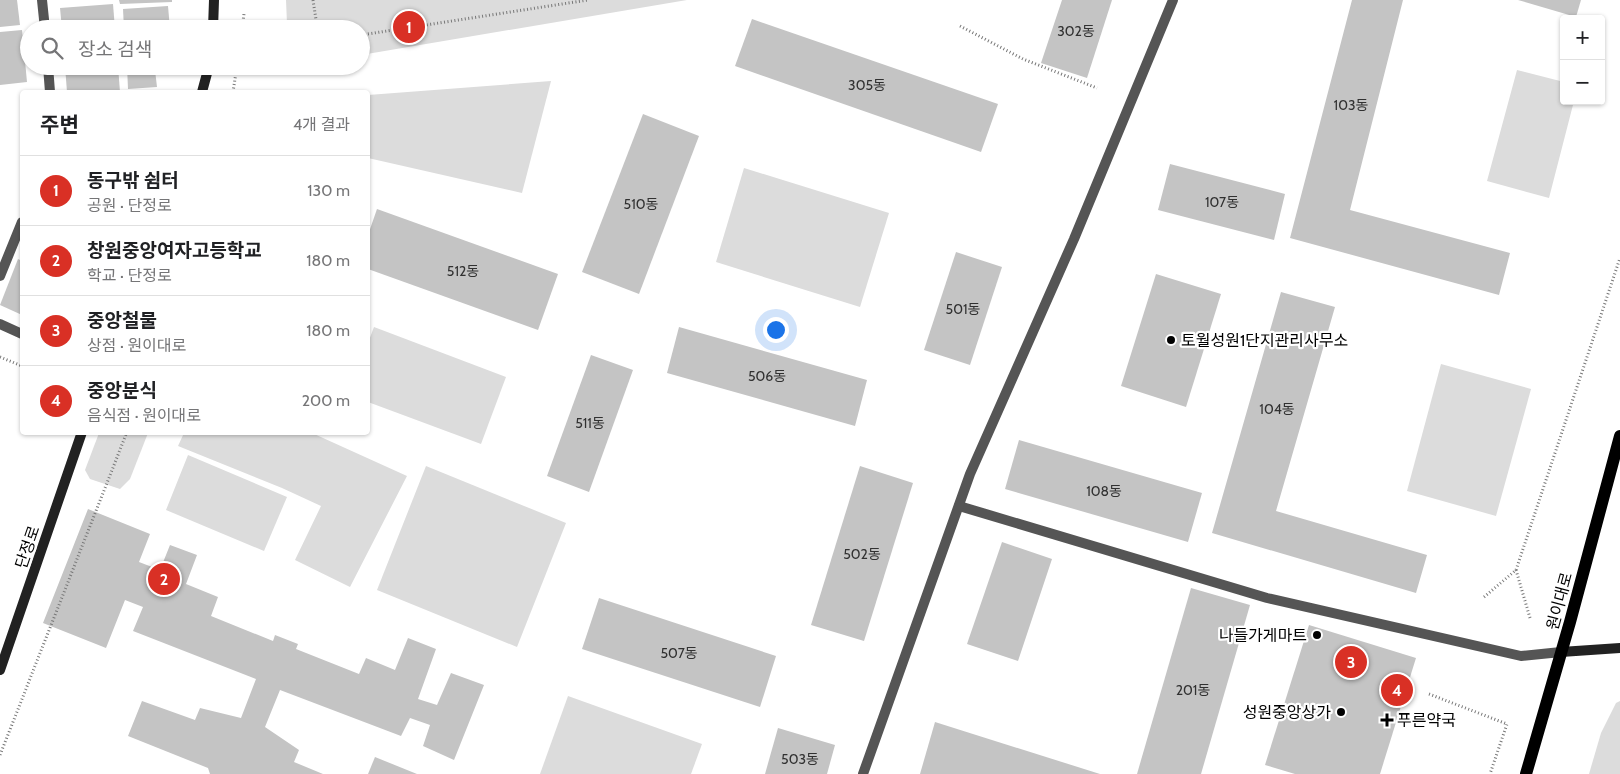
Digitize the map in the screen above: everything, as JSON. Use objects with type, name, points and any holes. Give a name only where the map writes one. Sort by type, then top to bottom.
[{"type":"main road","name":"원이대로","points":[[1526,774],[1570,622],[1620,436]]},
{"type":"street","points":[[42,0],[43,20]]},
{"type":"street","points":[[213,20],[214,0]]},
{"type":"street","points":[[863,774],[975,462],[1074,239],[1173,0]]},
{"type":"street","points":[[49,75],[50,90]]},
{"type":"street","points":[[203,90],[207,75]]},
{"type":"street","points":[[0,276],[20,227]]},
{"type":"street","points":[[0,324],[20,333]]},
{"type":"street","name":"단정로","points":[[0,670],[81,435]]},
{"type":"street","points":[[958,506],[1267,598],[1521,656],[1620,648]]},
{"type":"path","points":[[313,0],[316,20]]},
{"type":"path","points":[[370,34],[588,0]]},
{"type":"path","points":[[243,20],[244,14]]},
{"type":"path","points":[[960,26],[1023,59],[1097,88]]},
{"type":"path","points":[[233,90],[236,75]]},
{"type":"path","points":[[1484,597],[1516,570],[1620,258]]},
{"type":"path","points":[[0,356],[20,365]]},
{"type":"path","points":[[0,755],[126,435]]},
{"type":"path","points":[[1516,570],[1530,618]]},
{"type":"path","points":[[1429,694],[1507,724],[1490,774]]},
{"type":"shaded area","points":[[286,0],[687,0],[370,53],[370,20],[287,20]]},
{"type":"shaded area","points":[[1517,70],[1560,81],[1560,105],[1573,105],[1549,198],[1487,181]]},
{"type":"shaded area","points":[[551,81],[522,193],[370,158],[370,95]]},
{"type":"shaded area","points":[[744,168],[889,213],[860,307],[716,262]]},
{"type":"shaded area","points":[[374,327],[506,377],[481,444],[370,403],[370,338]]},
{"type":"shaded area","points":[[1441,364],[1531,389],[1496,516],[1407,491]]},
{"type":"shaded area","points":[[98,435],[147,435],[130,479],[120,489],[90,479],[85,470]]},
{"type":"shaded area","points":[[183,435],[316,435],[407,476],[350,587],[295,560],[321,506],[282,488],[178,446]]},
{"type":"shaded area","points":[[188,455],[287,497],[264,551],[166,510]]},
{"type":"shaded area","points":[[426,466],[566,523],[517,647],[377,590]]},
{"type":"shaded area","points":[[568,696],[702,744],[691,774],[540,774]]},
{"type":"shaded area","points":[[1620,701],[1620,774],[1589,774],[1601,733],[1616,703]]},
{"type":"building","points":[[0,0],[17,0],[20,25],[0,27]]},
{"type":"building","points":[[119,0],[172,0],[172,2],[120,4]]},
{"type":"building","points":[[1062,0],[1112,0],[1087,78],[1041,63]]},
{"type":"building","points":[[1352,0],[1403,0],[1350,210],[1510,253],[1499,295],[1290,238]]},
{"type":"building","points":[[1518,0],[1581,0],[1577,15],[1569,15]]},
{"type":"building","points":[[113,4],[114,20],[61,20],[60,8]]},
{"type":"building","points":[[168,6],[169,20],[124,20],[123,9]]},
{"type":"building","points":[[752,19],[998,104],[981,152],[735,66]]},
{"type":"building","points":[[20,30],[20,75],[26,75],[27,82],[0,85],[0,32]]},
{"type":"building","points":[[66,75],[119,75],[120,90],[67,90]]},
{"type":"building","points":[[127,75],[156,75],[157,87],[128,89]]},
{"type":"building","points":[[643,114],[699,136],[639,294],[582,272]]},
{"type":"building","points":[[1170,164],[1285,194],[1274,240],[1158,210]]},
{"type":"building","points":[[377,209],[558,274],[538,330],[370,270],[370,229]]},
{"type":"building","points":[[956,252],[1002,267],[970,365],[924,350]]},
{"type":"building","points":[[18,259],[20,260],[20,314],[0,305]]},
{"type":"building","name":"토월성원1단지관리사무소","points":[[1156,274],[1221,294],[1186,407],[1121,386]]},
{"type":"building","points":[[1281,292],[1335,307],[1276,511],[1427,555],[1416,593],[1212,533]]},
{"type":"building","points":[[679,327],[867,380],[855,426],[667,373]]},
{"type":"building","points":[[591,355],[633,370],[589,492],[547,476]]},
{"type":"building","points":[[1019,440],[1202,493],[1188,542],[1005,489]]},
{"type":"building","points":[[860,466],[913,483],[864,641],[811,625]]},
{"type":"building","points":[[88,509],[150,534],[139,562],[160,570],[170,545],[197,555],[186,584],[218,597],[211,616],[273,641],[275,635],[298,644],[296,649],[359,674],[366,658],[395,670],[408,638],[436,649],[418,699],[437,705],[451,673],[484,685],[454,760],[423,746],[430,725],[410,718],[401,736],[280,690],[265,727],[299,750],[294,762],[323,774],[210,774],[208,768],[128,736],[142,701],[195,720],[200,708],[241,718],[256,679],[133,631],[143,607],[125,600],[106,648],[43,623]]},
{"type":"building","points":[[1002,542],[1052,559],[1018,661],[967,644]]},
{"type":"building","points":[[1191,588],[1250,605],[1201,774],[1137,774]]},
{"type":"building","points":[[599,598],[776,656],[760,707],[582,649]]},
{"type":"building","name":"성원중앙상가","points":[[1309,625],[1416,658],[1380,774],[1295,774],[1265,765]]},
{"type":"building","points":[[935,722],[1100,774],[920,774]]},
{"type":"building","points":[[778,728],[835,745],[827,774],[765,774]]},
{"type":"building","points":[[375,757],[417,774],[368,774]]},
{"type":"place","name":"동구밖 쉼터","points":[[409,27]]},
{"type":"place","name":"토월성원1단지관리사무소","points":[[1171,340]]},
{"type":"place","name":"창원중앙여자고등학교","points":[[164,579]]},
{"type":"place","name":"나들가게마트","points":[[1317,635]]},
{"type":"place","name":"중앙철물","points":[[1351,662]]},
{"type":"place","name":"중앙분식","points":[[1397,690]]},
{"type":"place","name":"성원중앙상가","points":[[1341,712]]},
{"type":"place","name":"푸른약국","points":[[1387,720]]}]
